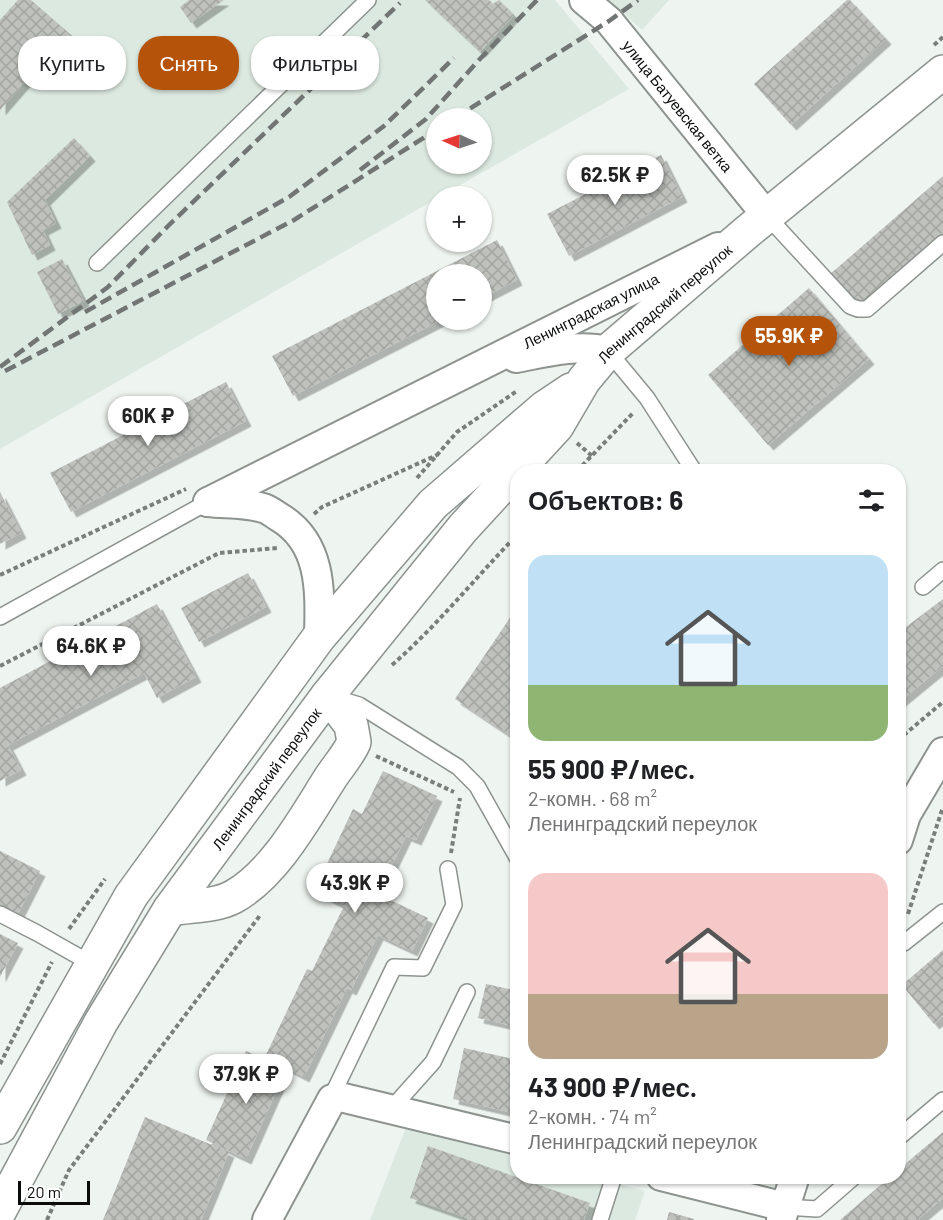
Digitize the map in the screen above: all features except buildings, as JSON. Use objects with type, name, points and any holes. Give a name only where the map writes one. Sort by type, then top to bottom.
[{"type":"main road","name":"Ленинградская улица","points":[[757,224],[938,58]]},
{"type":"main road","name":"Ленинградский переулок","points":[[522,464],[557,426],[584,380],[608,351],[757,224]]},
{"type":"main road","name":"Ленинградский переулок","points":[[0,1127],[130,896],[319,638],[433,504],[544,408],[584,380]]},
{"type":"main road","name":"Ленинградский переулок","points":[[0,1210],[101,1022],[170,909],[328,695],[463,528],[510,477]]},
{"type":"main road","points":[[170,909],[216,903],[231,898],[246,889],[277,856],[354,742],[351,725],[328,695]]},
{"type":"street","name":"улица Батуевская ветка","points":[[584,0],[609,21],[757,224]]},
{"type":"street","name":"Ленинградская улица","points":[[201,493],[495,362],[757,224]]},
{"type":"street","points":[[495,362],[571,348],[593,347],[608,351]]},
{"type":"street","points":[[201,493],[264,508],[289,522],[305,542],[315,563],[320,596],[319,638]]},
{"type":"street","points":[[906,815],[943,752]]},
{"type":"street","points":[[267,1220],[332,1099],[340,1097],[392,1108],[510,1138]]},
{"type":"street","points":[[687,1184],[783,1214],[792,1184]]},
{"type":"lane","points":[[97,262],[368,0]]},
{"type":"lane","points":[[757,224],[850,306],[858,309],[867,309],[943,243]]},
{"type":"lane","points":[[608,351],[647,398],[689,464]]},
{"type":"lane","points":[[0,617],[201,493]]},
{"type":"lane","points":[[923,587],[943,570]]},
{"type":"lane","points":[[328,695],[360,705],[458,767],[477,786],[510,845]]},
{"type":"lane","points":[[329,1102],[394,967],[423,968],[439,937],[454,905],[448,869]]},
{"type":"lane","points":[[906,942],[943,912]]},
{"type":"lane","points":[[0,914],[92,964]]},
{"type":"lane","points":[[392,1108],[433,1062],[467,992]]},
{"type":"lane","points":[[906,1131],[943,1100]]},
{"type":"lane","points":[[600,1220],[611,1184]]},
{"type":"lane","points":[[783,1214],[817,1209],[846,1184]]},
{"type":"path","points":[[938,58],[943,38]]},
{"type":"path","points":[[414,482],[457,432],[523,387],[495,362]]},
{"type":"path","points":[[584,464],[647,398]]},
{"type":"path","points":[[0,666],[219,553],[277,549],[322,507],[437,455]]},
{"type":"path","points":[[0,575],[201,493]]},
{"type":"path","points":[[385,670],[421,640],[510,542]]},
{"type":"path","points":[[906,733],[943,702]]},
{"type":"path","points":[[390,724],[370,753],[461,795],[448,869]]},
{"type":"path","points":[[906,921],[943,807]]},
{"type":"path","points":[[48,1220],[69,1170],[262,912]]},
{"type":"shaded area","points":[[0,0],[555,0],[629,89],[492,167],[492,108],[426,108],[426,174],[480,174],[459,186],[426,186],[426,205],[0,449]]},
{"type":"shaded area","points":[[609,0],[669,0],[642,30]]},
{"type":"shaded area","points":[[407,1125],[510,1154],[510,1184],[619,1184],[645,1191],[635,1220],[370,1220]]},
{"type":"railway","points":[[360,170],[426,119],[537,0]]},
{"type":"railway","points":[[471,108],[609,21],[638,0]]},
{"type":"railway","points":[[0,367],[108,287],[168,226],[400,3]]},
{"type":"railway","points":[[85,312],[289,197],[384,126],[454,58]]},
{"type":"railway","points":[[5,371],[294,220],[426,136]]}]
